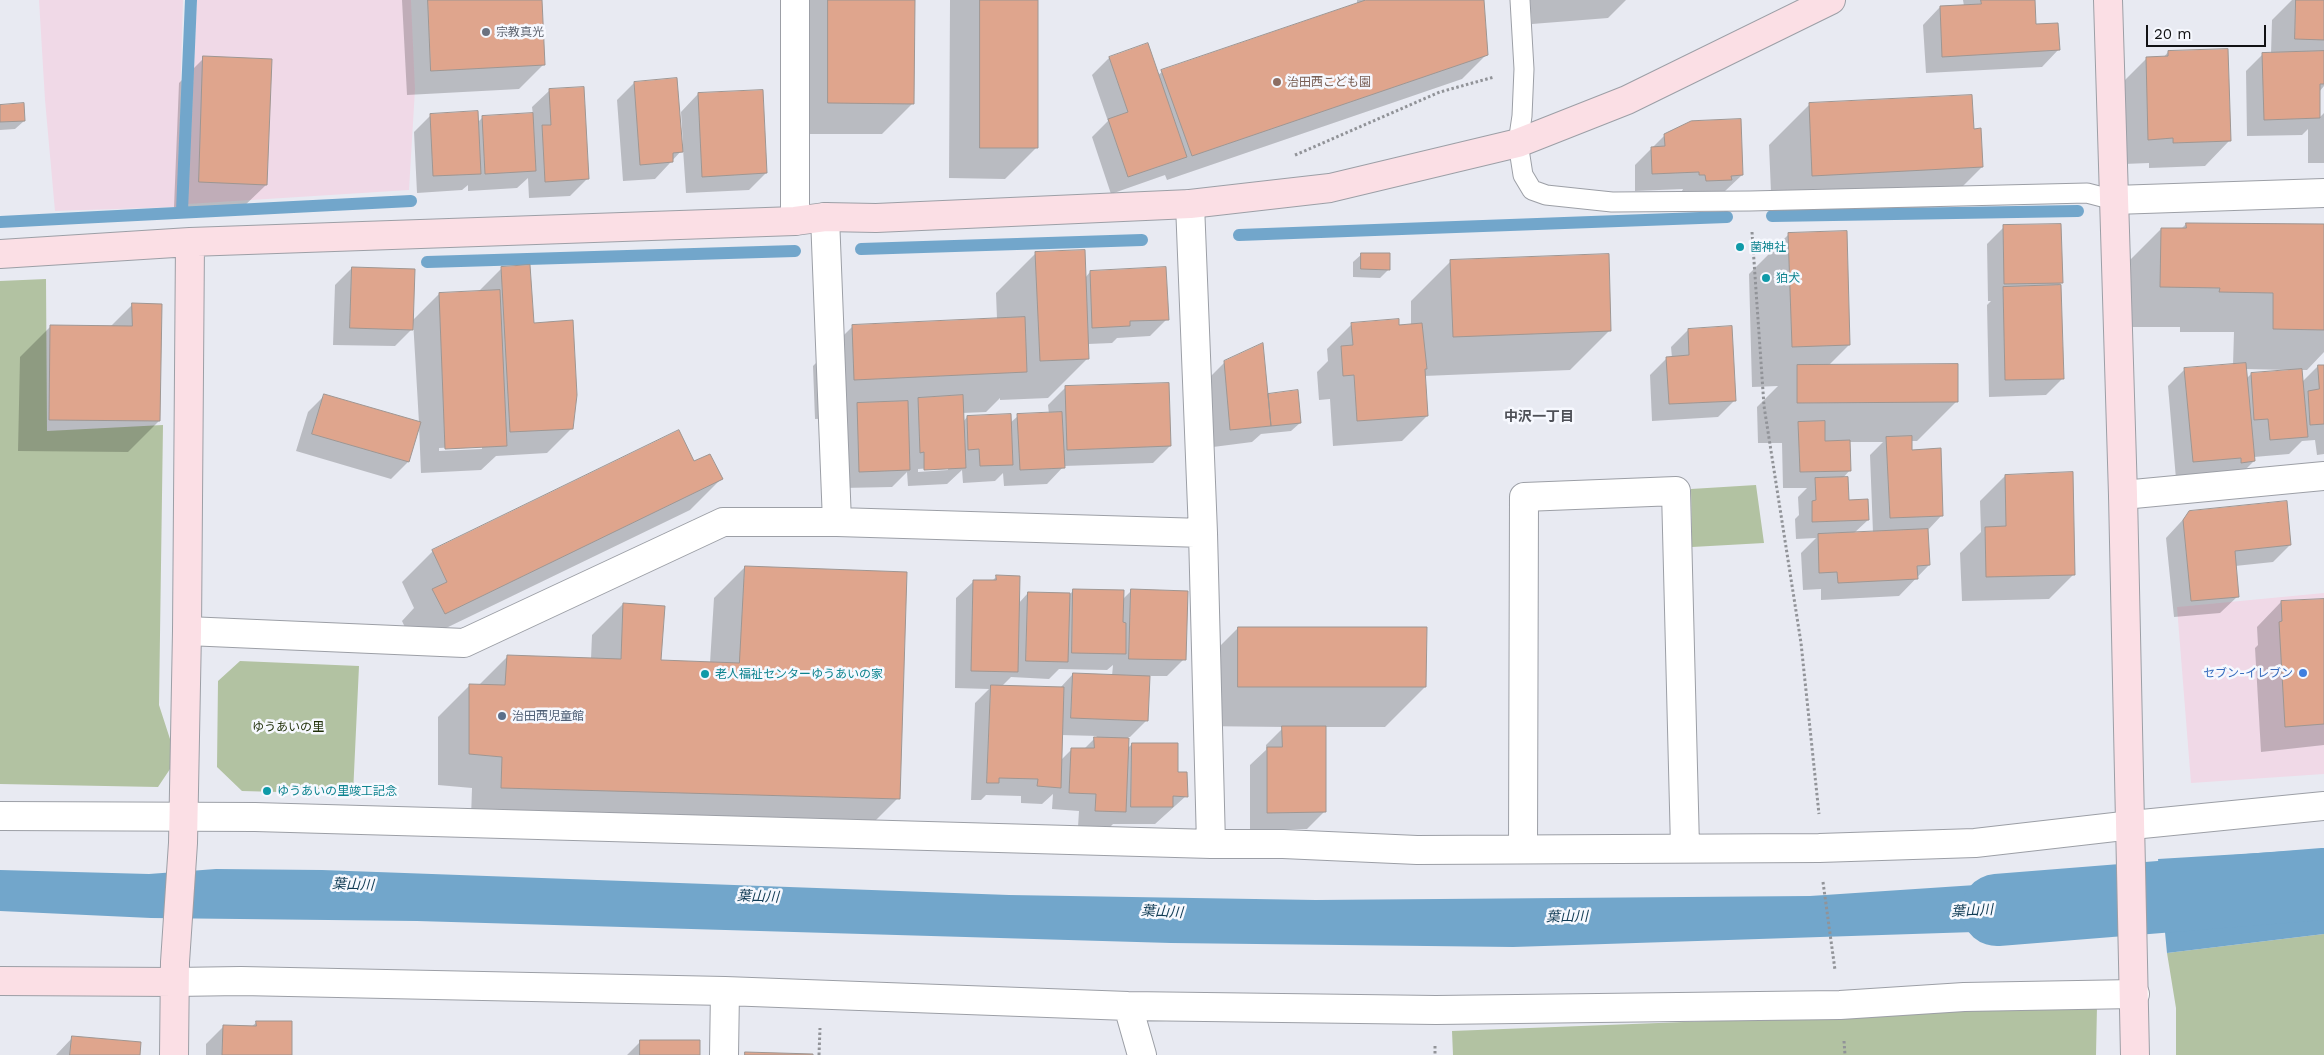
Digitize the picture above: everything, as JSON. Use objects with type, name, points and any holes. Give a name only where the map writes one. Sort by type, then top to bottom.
[{"type":"street","points":[[795,0],[795,221]]},
{"type":"street","points":[[0,254],[190,242],[795,221],[825,217],[876,218],[1190,204],[1330,188],[1518,142],[1628,100],[1832,0]]},
{"type":"street","points":[[2108,0],[2124,495],[2135,1055]]},
{"type":"street","points":[[2114,200],[2324,193]]},
{"type":"street","points":[[1190,204],[1203,532],[1211,844]]},
{"type":"street","points":[[825,217],[837,522]]},
{"type":"street","points":[[174,1055],[175,972],[183,830],[187,631],[190,242]]},
{"type":"street","points":[[2124,495],[2324,476]]},
{"type":"street","points":[[1523,849],[1524,497],[1676,491],[1685,847]]},
{"type":"street","points":[[187,631],[464,643],[723,522],[837,522],[1203,532]]},
{"type":"street","points":[[0,816],[183,830],[275,817],[1211,844],[1283,844],[1417,850],[1685,847],[1819,848],[1975,843],[2132,834],[2324,806]]},
{"type":"street","points":[[0,980],[175,972],[241,981],[725,991],[1128,1006],[1436,1010],[1840,1005],[2135,984]]},
{"type":"street","points":[[724,1055],[725,991]]},
{"type":"street","points":[[1128,1006],[1142,1055]]},
{"type":"lane","points":[[1520,0],[1524,69],[1522,116],[1518,142],[1524,175],[1532,190],[1546,195],[1612,202],[1750,201],[2087,193],[2114,200]]},
{"type":"path","points":[[1293,155],[1440,92],[1524,69]]},
{"type":"path","points":[[1750,201],[1764,406],[1801,643],[1820,823],[1819,848]]},
{"type":"path","points":[[1823,877],[1835,974]]},
{"type":"shaded area","points":[[39,0],[183,0],[177,207],[55,211],[45,100]]},
{"type":"shaded area","points":[[197,0],[411,0],[415,89],[409,190],[188,204]]},
{"type":"shaded area","points":[[2324,593],[2324,774],[2191,783],[2177,607]]},
{"type":"green space","points":[[46,279],[47,431],[163,425],[159,705],[170,739],[170,769],[158,787],[0,784],[0,281]]},
{"type":"green space","points":[[1756,485],[1764,543],[1692,547],[1691,489]]},
{"type":"green space","name":"ゆうあいの里","points":[[240,661],[359,666],[353,794],[242,791],[217,767],[218,681]]},
{"type":"green space","points":[[2324,934],[2324,1055],[2176,1055],[2176,1008],[2167,953]]},
{"type":"green space","points":[[2097,1006],[2096,1055],[1453,1055],[1452,1031]]},
{"type":"water","points":[[2324,849],[2324,934],[2167,953],[2158,859]]},
{"type":"water","points":[[216,869],[322,870],[1009,895],[1316,900],[1810,896],[2096,877],[2097,928],[1513,947],[1171,943],[417,921],[151,918],[0,911],[0,870],[149,874]]},
{"type":"building","name":"宗教真光","points":[[428,0],[542,0],[545,65],[431,71]]},
{"type":"building","points":[[828,0],[915,0],[914,104],[828,103]]},
{"type":"building","points":[[980,0],[1038,0],[1038,148],[980,148]]},
{"type":"building","points":[[1366,0],[1484,0],[1488,55],[1192,156],[1161,70]]},
{"type":"building","points":[[1981,0],[2035,0],[2036,24],[2058,23],[2060,50],[1942,57],[1940,6],[1981,4]]},
{"type":"building","points":[[2296,0],[2324,0],[2324,40],[2295,39]]},
{"type":"building","points":[[1148,43],[1187,157],[1128,177],[1108,119],[1128,112],[1109,57]]},
{"type":"building","points":[[2228,49],[2231,141],[2173,143],[2173,138],[2148,140],[2146,57],[2168,56],[2168,51]]},
{"type":"building","points":[[2324,51],[2324,84],[2320,84],[2320,118],[2264,120],[2262,53]]},
{"type":"building","points":[[203,56],[272,59],[267,185],[199,182]]},
{"type":"building","points":[[677,78],[683,152],[673,153],[673,162],[640,165],[634,82]]},
{"type":"building","points":[[584,87],[589,179],[545,182],[542,125],[551,125],[549,89]]},
{"type":"building","points":[[763,90],[767,173],[702,177],[698,93]]},
{"type":"building","points":[[1972,95],[1974,129],[1981,128],[1983,167],[1812,176],[1809,103]]},
{"type":"building","points":[[24,103],[25,121],[0,122],[0,105]]},
{"type":"building","points":[[478,111],[481,174],[433,176],[430,114]]},
{"type":"building","points":[[533,113],[536,171],[485,174],[482,116]]},
{"type":"building","points":[[1741,119],[1743,175],[1731,176],[1732,180],[1706,181],[1705,175],[1699,175],[1699,172],[1652,174],[1651,147],[1665,146],[1664,134],[1691,121]]},
{"type":"building","points":[[2186,223],[2324,224],[2324,330],[2273,329],[2273,293],[2219,292],[2220,288],[2160,287],[2161,228],[2186,228]]},
{"type":"building","points":[[2061,224],[2063,283],[2004,284],[2003,225]]},
{"type":"building","points":[[1847,231],[1850,345],[1792,347],[1788,233]]},
{"type":"building","points":[[1085,250],[1089,359],[1040,361],[1035,252]]},
{"type":"building","points":[[1361,253],[1390,253],[1390,270],[1361,269]]},
{"type":"building","points":[[1609,254],[1611,331],[1453,337],[1450,260]]},
{"type":"building","points":[[530,265],[534,323],[573,320],[577,395],[573,429],[510,432],[501,267]]},
{"type":"building","points":[[352,267],[415,269],[413,330],[350,328]]},
{"type":"building","points":[[1166,267],[1169,320],[1130,321],[1130,326],[1092,328],[1090,271]]},
{"type":"building","points":[[2061,285],[2064,379],[2005,380],[2003,287]]},
{"type":"building","points":[[500,290],[507,446],[445,449],[439,293]]},
{"type":"building","points":[[132,303],[162,304],[160,421],[49,420],[50,325],[132,326]]},
{"type":"building","points":[[1025,317],[1027,372],[854,380],[852,325]]},
{"type":"building","points":[[1399,319],[1399,325],[1422,323],[1427,369],[1425,369],[1428,416],[1357,421],[1354,375],[1343,376],[1341,346],[1353,345],[1351,323]]},
{"type":"building","points":[[1732,326],[1736,401],[1669,404],[1666,357],[1689,355],[1688,329]]},
{"type":"building","points":[[1263,343],[1271,426],[1230,430],[1224,361]]},
{"type":"building","points":[[2246,363],[2255,461],[2241,463],[2241,458],[2193,462],[2184,368]]},
{"type":"building","points":[[1958,364],[1958,402],[1797,403],[1797,365]]},
{"type":"building","points":[[2318,365],[2324,365],[2324,424],[2310,425],[2308,391],[2319,389]]},
{"type":"building","points":[[2302,369],[2308,437],[2270,440],[2268,419],[2254,420],[2251,373]]},
{"type":"building","points":[[1169,383],[1171,446],[1067,450],[1065,386]]},
{"type":"building","points":[[1298,390],[1301,423],[1271,426],[1268,394]]},
{"type":"building","points":[[324,394],[421,422],[409,462],[312,434]]},
{"type":"building","points":[[963,395],[966,468],[924,470],[924,452],[920,453],[918,398]]},
{"type":"building","points":[[908,401],[910,470],[859,472],[857,403]]},
{"type":"building","points":[[1062,412],[1065,468],[1020,470],[1017,414]]},
{"type":"building","points":[[1011,414],[1013,465],[980,466],[979,449],[968,450],[967,416]]},
{"type":"building","points":[[1825,421],[1825,441],[1850,440],[1851,471],[1800,472],[1798,422]]},
{"type":"building","points":[[679,430],[694,461],[710,454],[723,479],[445,614],[432,589],[447,582],[432,550]]},
{"type":"building","points":[[1912,436],[1912,450],[1941,448],[1943,516],[1890,518],[1886,437]]},
{"type":"building","points":[[2073,472],[2075,575],[1986,577],[1985,527],[2006,526],[2005,475]]},
{"type":"building","points":[[1848,477],[1849,500],[1868,499],[1869,520],[1812,522],[1812,501],[1816,500],[1815,478]]},
{"type":"building","points":[[2287,501],[2291,545],[2235,551],[2239,597],[2191,601],[2183,520],[2189,511]]},
{"type":"building","points":[[1928,529],[1930,565],[1917,566],[1918,579],[1838,583],[1837,572],[1819,573],[1818,534]]},
{"type":"building","name":"老人福祉センターゆうあいの家","points":[[745,566],[907,572],[900,799],[501,788],[502,757],[469,754],[469,684],[505,685],[507,655],[621,659],[623,603],[665,606],[661,660],[739,663]]},
{"type":"building","points":[[996,575],[1020,576],[1018,672],[971,671],[973,580],[996,580]]},
{"type":"building","points":[[1073,589],[1124,590],[1123,622],[1126,623],[1126,654],[1072,653]]},
{"type":"building","points":[[1131,589],[1188,591],[1186,660],[1129,659]]},
{"type":"building","points":[[1028,592],[1070,593],[1068,662],[1026,661]]},
{"type":"building","name":"セブン-イレブン","points":[[2324,599],[2324,724],[2285,727],[2279,622],[2282,621],[2281,601]]},
{"type":"building","points":[[1238,627],[1427,627],[1426,687],[1238,687]]},
{"type":"building","points":[[1073,673],[1150,676],[1148,721],[1071,718]]},
{"type":"building","points":[[991,685],[1064,687],[1061,788],[1037,786],[1038,779],[999,778],[999,783],[987,783]]},
{"type":"building","points":[[1282,726],[1326,726],[1326,812],[1267,813],[1267,747],[1282,747]]},
{"type":"building","points":[[1094,737],[1129,738],[1126,812],[1095,811],[1096,794],[1069,793],[1071,748],[1094,748]]},
{"type":"building","points":[[1132,743],[1178,743],[1178,772],[1187,772],[1188,797],[1173,796],[1173,807],[1131,807]]},
{"type":"building","points":[[256,1021],[292,1021],[292,1055],[222,1055],[223,1025],[256,1026]]},
{"type":"building","points":[[72,1036],[141,1042],[140,1055],[70,1055]]},
{"type":"building","points":[[640,1040],[700,1040],[700,1055],[640,1055]]},
{"type":"building","points":[[745,1052],[813,1054],[813,1055],[745,1055]]},
{"type":"waterway","points":[[182,211],[191,0]]},
{"type":"waterway","points":[[0,222],[411,201]]},
{"type":"waterway","points":[[1772,216],[2078,211]]},
{"type":"waterway","points":[[1239,235],[1727,217]]},
{"type":"waterway","points":[[861,249],[1142,240]]},
{"type":"waterway","points":[[427,262],[795,251]]},
{"type":"waterway","name":"葉山川","points":[[1997,910],[2324,884]]},
{"type":"place","name":"宗教真光","points":[[486,32]]},
{"type":"place","name":"治田西こども園","points":[[1277,82]]},
{"type":"place","name":"菌神社","points":[[1740,247]]},
{"type":"place","name":"狛犬","points":[[1766,278]]},
{"type":"place","name":"セブン-イレブン","points":[[2303,673]]},
{"type":"place","name":"老人福祉センターゆうあいの家","points":[[705,674]]},
{"type":"place","name":"治田西児童館","points":[[502,716]]},
{"type":"place","name":"ゆうあいの里竣工記念","points":[[267,791]]},
{"type":"district","name":"中沢一丁目","points":[[1539,417]]}]
